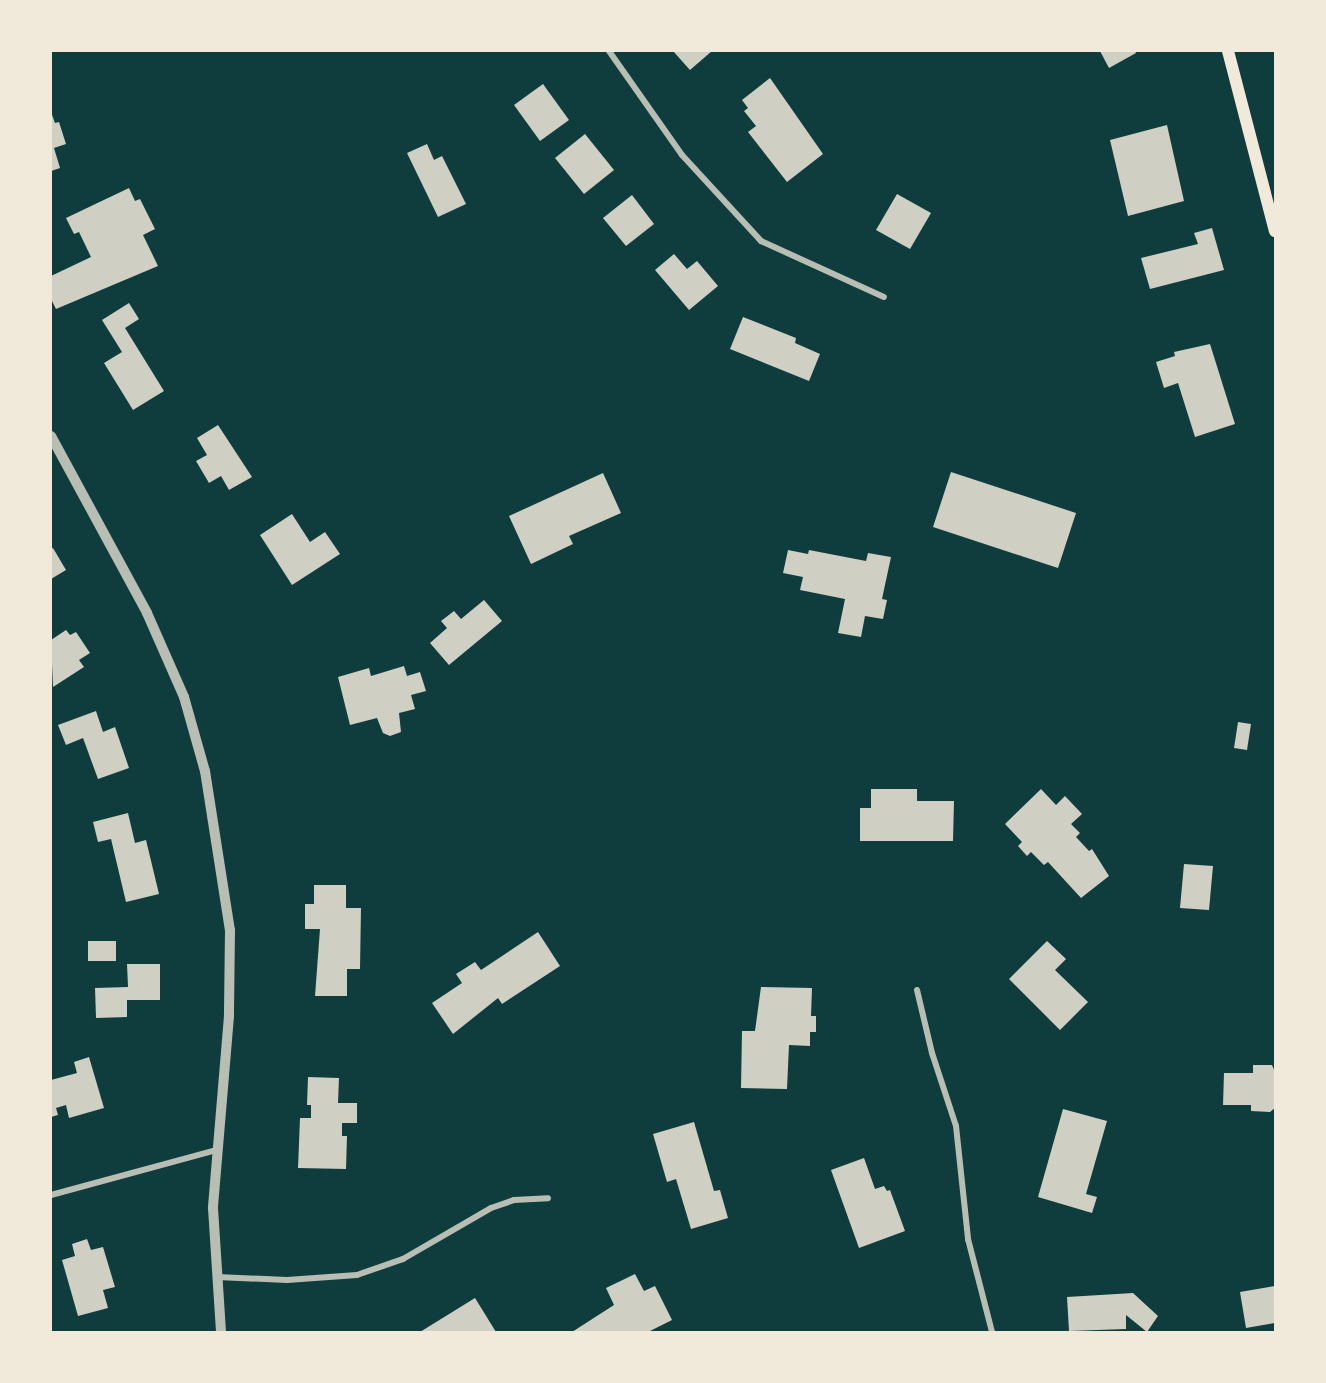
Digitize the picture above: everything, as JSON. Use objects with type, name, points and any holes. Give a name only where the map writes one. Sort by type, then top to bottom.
[{"type":"main road","points":[[1228,51],[1275,231]]},
{"type":"street","points":[[609,51],[682,155],[761,240],[884,297]]},
{"type":"street","points":[[51,436],[147,613],[184,697],[205,771],[230,930],[229,1016],[213,1208],[221,1332]]},
{"type":"street","points":[[916,990],[932,1053],[956,1126],[968,1239],[992,1332]]},
{"type":"street","points":[[51,1195],[217,1150]]},
{"type":"street","points":[[217,1276],[286,1280],[357,1275],[403,1259],[491,1208],[514,1200],[548,1198]]},
{"type":"building","points":[[673,51],[712,51],[690,70]]},
{"type":"building","points":[[1100,51],[1135,51],[1136,53],[1109,68]]},
{"type":"building","points":[[770,78],[823,154],[787,182],[748,132],[756,126],[744,111],[748,108],[742,100]]},
{"type":"building","points":[[543,84],[569,120],[540,141],[514,105]]},
{"type":"building","points":[[51,112],[55,123],[59,122],[66,144],[54,148],[60,168],[51,171]]},
{"type":"building","points":[[1167,125],[1184,201],[1128,216],[1110,140]]},
{"type":"building","points":[[585,134],[614,170],[584,194],[555,158]]},
{"type":"building","points":[[427,144],[434,160],[442,156],[466,204],[438,217],[407,153]]},
{"type":"building","points":[[129,188],[135,201],[140,199],[155,229],[143,235],[158,266],[56,309],[51,299],[51,276],[91,257],[79,232],[74,234],[66,218]]},
{"type":"building","points":[[897,194],[931,213],[910,249],[876,230]]},
{"type":"building","points":[[632,195],[654,224],[626,246],[603,218]]},
{"type":"building","points":[[1212,228],[1224,270],[1150,289],[1141,258],[1198,244],[1194,233]]},
{"type":"building","points":[[674,254],[687,269],[697,261],[718,286],[689,310],[655,270]]},
{"type":"building","points":[[129,303],[139,319],[125,328],[164,391],[133,410],[104,363],[122,352],[102,320]]},
{"type":"building","points":[[743,317],[796,338],[795,343],[820,354],[809,381],[730,349]]},
{"type":"building","points":[[1210,344],[1235,424],[1195,437],[1178,383],[1164,388],[1156,362],[1175,356],[1174,352]]},
{"type":"building","points":[[218,425],[252,477],[229,490],[221,476],[209,483],[196,461],[207,455],[197,438]]},
{"type":"building","points":[[951,472],[1076,513],[1058,568],[933,527]]},
{"type":"building","points":[[603,473],[621,513],[569,536],[573,544],[531,564],[509,516]]},
{"type":"building","points":[[292,514],[310,542],[325,532],[340,554],[292,585],[260,535]]},
{"type":"building","points":[[53,548],[66,570],[51,579],[51,549]]},
{"type":"building","points":[[788,550],[808,554],[809,550],[866,561],[868,553],[891,557],[882,599],[887,600],[883,619],[865,616],[861,637],[838,633],[845,599],[800,590],[803,577],[783,573]]},
{"type":"building","points":[[484,600],[502,621],[449,665],[430,643],[447,628],[441,621],[454,611],[461,619]]},
{"type":"building","points":[[66,630],[70,635],[76,632],[90,653],[79,660],[84,667],[53,687],[51,640]]},
{"type":"building","points":[[404,666],[407,676],[420,672],[426,691],[411,695],[415,709],[399,713],[401,732],[390,736],[383,733],[377,718],[350,725],[338,677],[369,668],[371,676]]},
{"type":"building","points":[[96,711],[103,732],[115,727],[129,768],[98,779],[83,738],[66,745],[58,725]]},
{"type":"building","points":[[1238,722],[1251,724],[1247,750],[1234,748]]},
{"type":"building","points":[[871,789],[917,789],[917,801],[954,801],[953,841],[860,841],[860,808],[871,808]]},
{"type":"building","points":[[1041,789],[1056,805],[1065,796],[1082,814],[1071,824],[1080,833],[1076,837],[1089,851],[1092,849],[1109,876],[1081,898],[1048,862],[1044,865],[1031,852],[1027,856],[1018,846],[1022,842],[1005,824]]},
{"type":"building","points":[[128,813],[135,843],[146,840],[159,894],[126,902],[111,839],[98,842],[93,822]]},
{"type":"building","points":[[1184,864],[1213,866],[1209,910],[1180,908]]},
{"type":"building","points":[[314,885],[346,885],[346,908],[361,908],[360,969],[347,969],[347,996],[315,996],[320,929],[305,929],[305,904],[314,904]]},
{"type":"building","points":[[538,932],[560,966],[502,1004],[498,998],[453,1034],[432,1003],[462,983],[456,974],[475,962],[481,970]]},
{"type":"building","points":[[88,941],[116,941],[116,961],[88,961]]},
{"type":"building","points":[[1047,941],[1066,959],[1055,970],[1088,1002],[1060,1030],[1009,979]]},
{"type":"building","points":[[127,964],[160,964],[160,1000],[127,1000],[127,1017],[96,1018],[95,988],[128,987]]},
{"type":"building","points":[[761,987],[812,988],[811,1016],[816,1016],[816,1032],[810,1032],[810,1046],[789,1045],[787,1089],[741,1088],[742,1031],[755,1031]]},
{"type":"building","points":[[89,1057],[104,1108],[69,1118],[66,1105],[56,1108],[58,1115],[51,1117],[51,1080],[77,1073],[74,1062]]},
{"type":"building","points":[[1253,1065],[1272,1065],[1275,1072],[1275,1108],[1270,1112],[1251,1111],[1251,1105],[1223,1105],[1224,1073],[1253,1073]]},
{"type":"building","points":[[308,1077],[339,1078],[338,1103],[357,1103],[357,1123],[342,1123],[342,1136],[347,1136],[346,1169],[298,1168],[300,1118],[311,1118],[311,1105],[307,1105]]},
{"type":"building","points":[[1063,1109],[1107,1121],[1086,1194],[1097,1197],[1092,1213],[1038,1197]]},
{"type":"building","points":[[694,1122],[714,1191],[720,1190],[728,1218],[691,1229],[676,1179],[667,1182],[653,1134]]},
{"type":"building","points":[[864,1158],[875,1189],[884,1186],[887,1191],[890,1190],[905,1231],[859,1248],[831,1170]]},
{"type":"building","points":[[87,1239],[91,1250],[103,1247],[115,1287],[103,1290],[108,1308],[78,1316],[62,1260],[75,1256],[72,1244]]},
{"type":"building","points":[[635,1274],[644,1291],[655,1286],[672,1320],[648,1332],[572,1332],[614,1305],[606,1288]]},
{"type":"building","points":[[1275,1286],[1275,1323],[1246,1328],[1240,1292]]},
{"type":"building","points":[[1133,1293],[1158,1316],[1147,1332],[1126,1315],[1126,1329],[1069,1331],[1067,1297]]},
{"type":"building","points":[[475,1298],[496,1332],[420,1332]]}]
